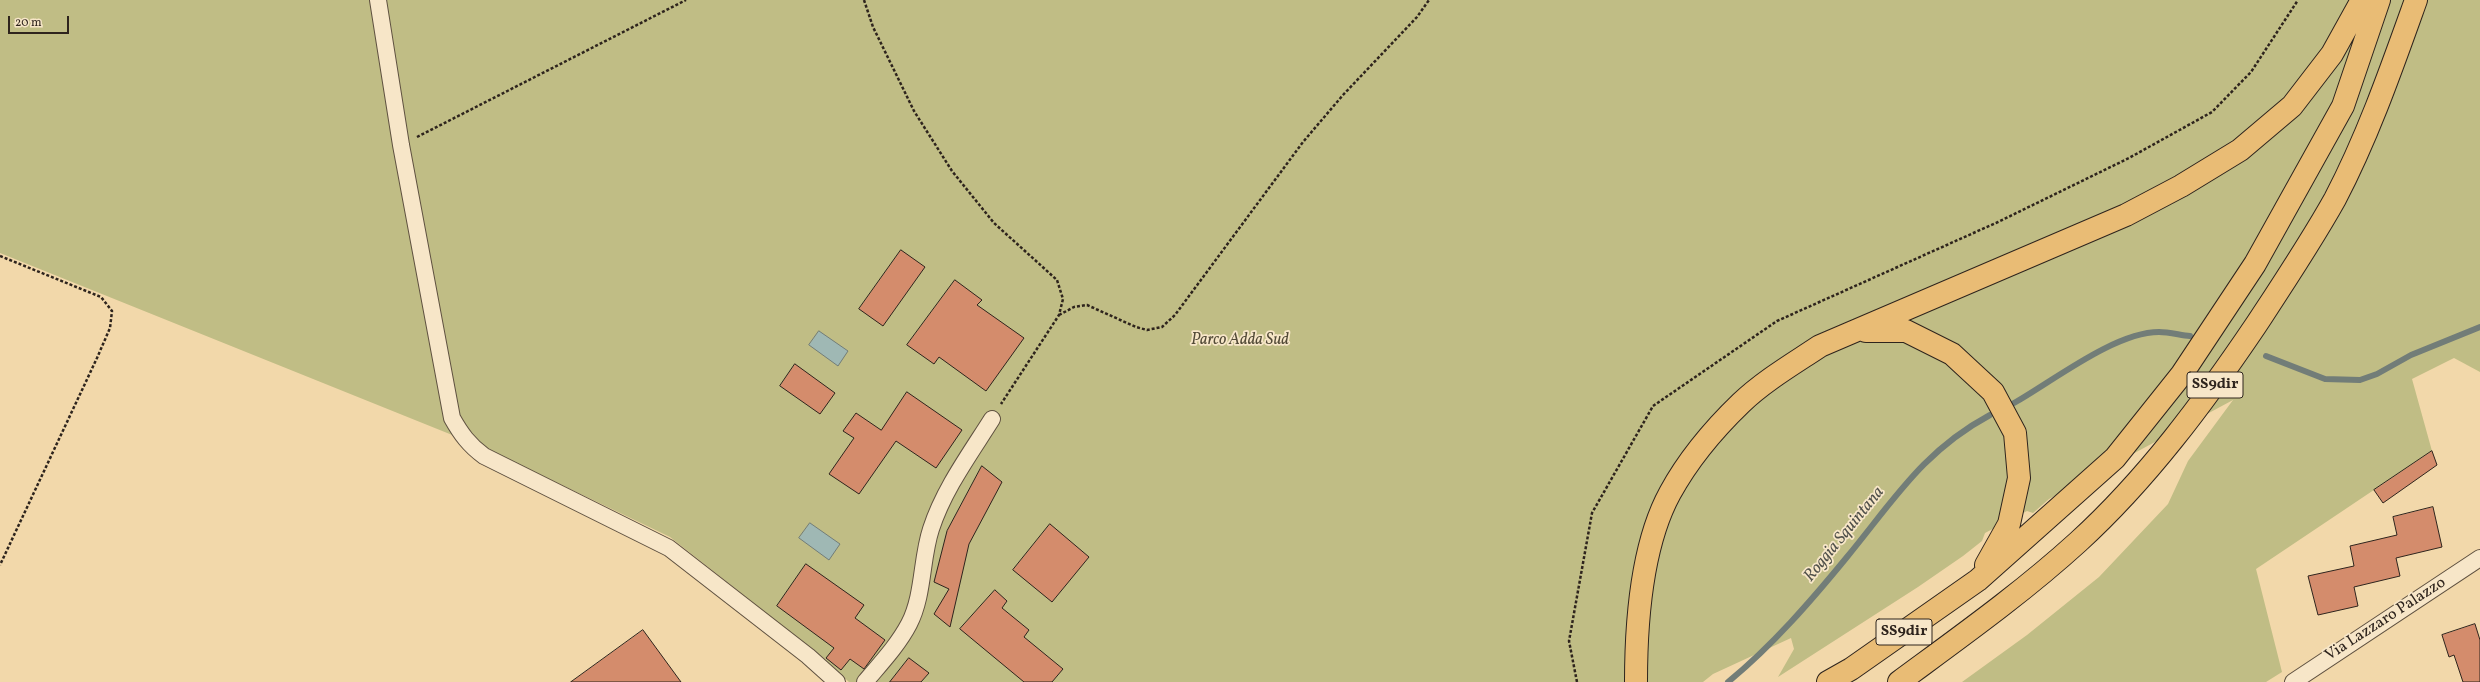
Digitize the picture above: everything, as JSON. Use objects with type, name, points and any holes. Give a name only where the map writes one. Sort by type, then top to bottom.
[{"type":"highway","points":[[1636,682],[1636,651],[1640,599],[1651,543],[1670,494],[1704,443],[1742,402],[1778,374],[1820,346],[2126,215],[2181,186],[2240,150],[2292,106],[2332,54],[2362,0]]},
{"type":"highway","name":"SS9dir","points":[[1828,682],[1851,669],[1978,580],[2115,458],[2182,374],[2255,264],[2343,106],[2379,0]]},
{"type":"highway","name":"SS9dir","points":[[1898,682],[2004,605],[2079,541],[2148,469],[2215,386],[2286,280],[2335,198],[2383,90],[2416,0]]},
{"type":"highway","points":[[1857,331],[1906,331],[1952,354],[1993,392],[2015,433],[2019,478],[2009,524],[1978,580]]},
{"type":"street","points":[[378,0],[401,145],[452,418],[460,433],[470,446],[484,456],[669,548],[808,656],[838,682]]},
{"type":"street","points":[[865,682],[895,646],[910,623],[917,600],[931,530],[939,510],[992,419]]},
{"type":"street","name":"Via Lazzaro Palazzo","points":[[2293,682],[2480,558]]},
{"type":"path","points":[[401,145],[686,0]]},
{"type":"path","points":[[864,0],[873,27],[914,111],[952,171],[994,222],[1057,280],[1063,299],[1059,315],[992,419]]},
{"type":"path","points":[[1059,315],[1074,307],[1086,305],[1136,327],[1147,330],[1162,327],[1175,315],[1303,142],[1343,94],[1417,17],[1429,0]]},
{"type":"path","points":[[0,256],[101,297],[112,311],[110,328],[97,358],[0,565]]},
{"type":"green space","name":"Parco Adda Sud","points":[[0,0],[2480,0],[2480,372],[2454,358],[2412,379],[2432,451],[2256,569],[2282,672],[2266,682],[1962,682],[2027,635],[2099,577],[2168,504],[2188,461],[2233,400],[2049,499],[2033,513],[2027,511],[1985,533],[1982,541],[1963,556],[1918,587],[1778,677],[1794,649],[1791,638],[1713,674],[1703,682],[849,682],[812,649],[670,537],[487,449],[0,253]]},
{"type":"water","points":[[819,331],[848,351],[838,366],[809,345]]},
{"type":"water","points":[[810,523],[840,544],[829,560],[799,538]]},
{"type":"building","points":[[901,250],[925,267],[883,326],[859,309]]},
{"type":"building","points":[[955,280],[982,300],[977,305],[1024,338],[986,391],[939,357],[934,364],[907,345]]},
{"type":"building","points":[[795,364],[835,393],[820,414],[780,386]]},
{"type":"building","points":[[907,392],[962,430],[936,468],[896,441],[859,494],[829,474],[854,438],[843,431],[856,413],[881,430]]},
{"type":"building","points":[[2432,451],[2437,465],[2383,503],[2374,490]]},
{"type":"building","points":[[982,466],[1002,482],[969,544],[950,627],[934,614],[949,589],[934,582],[947,531]]},
{"type":"building","points":[[2433,507],[2442,547],[2396,558],[2400,576],[2354,587],[2358,606],[2318,615],[2308,576],[2354,566],[2350,546],[2397,535],[2393,517]]},
{"type":"building","points":[[1050,524],[1089,557],[1052,602],[1013,570]]},
{"type":"building","points":[[806,564],[864,605],[855,618],[885,640],[864,669],[850,659],[841,670],[826,658],[834,648],[777,606]]},
{"type":"building","points":[[995,590],[1007,601],[1002,608],[1029,630],[1024,637],[1063,669],[1052,682],[1024,682],[960,629]]},
{"type":"building","points":[[2475,624],[2480,640],[2480,682],[2463,682],[2454,655],[2449,657],[2442,635]]},
{"type":"building","points":[[643,630],[681,682],[571,682]]},
{"type":"building","points":[[909,658],[929,673],[921,682],[890,682]]},
{"type":"waterway","name":"Roggia Squintana","points":[[2266,356],[2325,379],[2360,380],[2377,374],[2411,355],[2480,327]]},
{"type":"waterway","name":"Roggia Squintana","points":[[2014,403],[2085,359],[2123,340],[2142,334],[2159,332],[2190,336]]},
{"type":"waterway","name":"Roggia Squintana","points":[[1728,682],[1760,653],[1805,606],[1911,478],[1946,444],[1990,415]]}]
